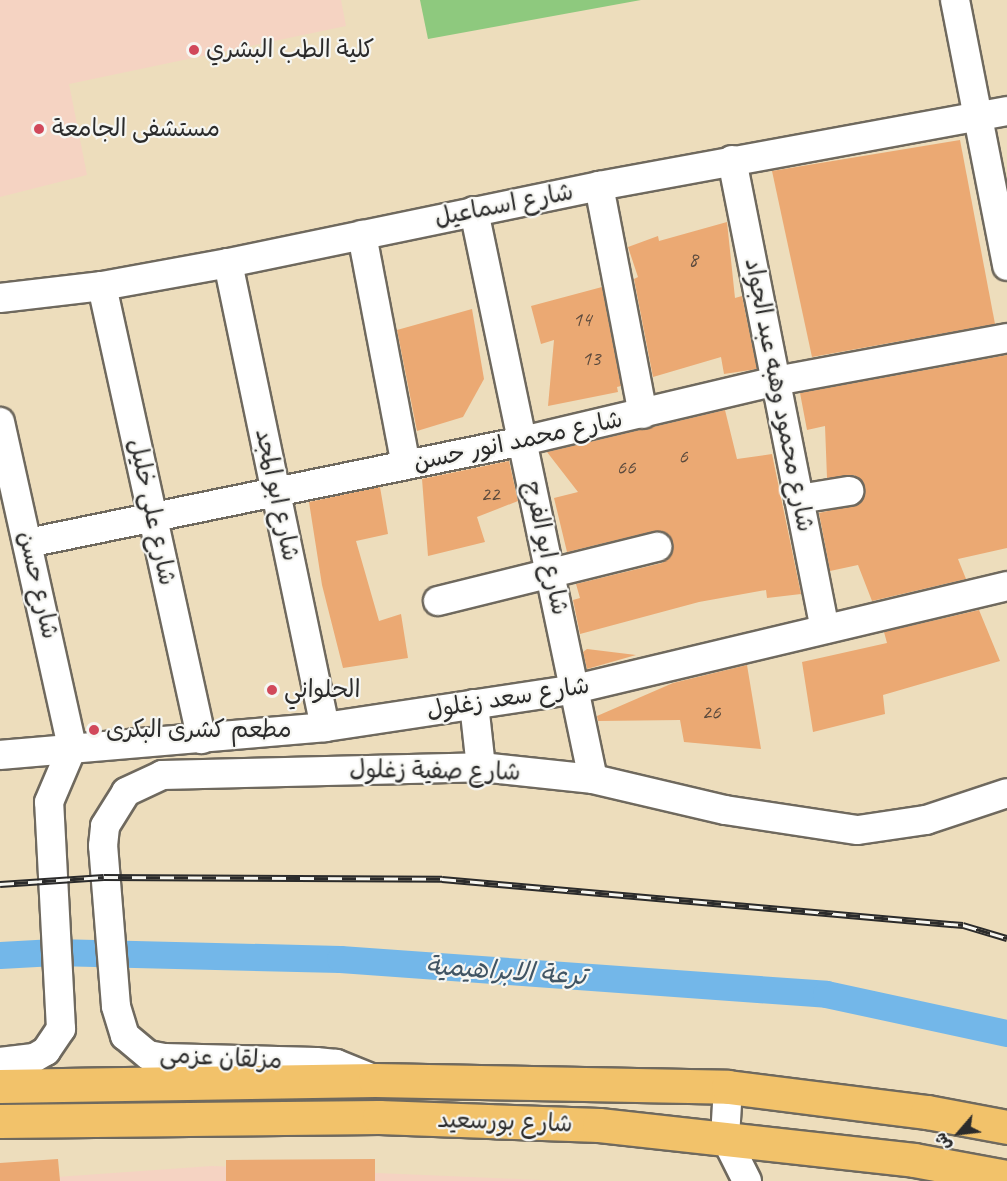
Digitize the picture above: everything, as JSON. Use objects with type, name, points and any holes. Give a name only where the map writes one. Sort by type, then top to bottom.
[{"type":"main road","name":"شارع بورسعيد","points":[[0,1086],[375,1080],[728,1087],[927,1112],[1007,1127]]},
{"type":"main road","name":"شارع بورسعيد","points":[[0,1121],[379,1117],[599,1125],[725,1137],[914,1160],[1002,1178]]},
{"type":"street","points":[[955,0],[1007,266]]},
{"type":"street","name":"شارع اسماعيل","points":[[0,298],[102,286],[228,263],[732,160],[979,118],[1007,111]]},
{"type":"street","name":"شارع محمود وهبه عبد الجواد","points":[[732,160],[825,629]]},
{"type":"street","points":[[599,186],[643,414]]},
{"type":"street","name":"شارع ابو الفرج","points":[[474,211],[552,573],[593,779]]},
{"type":"street","points":[[362,235],[406,465]]},
{"type":"street","name":"شارع ابو المجد","points":[[228,263],[325,727]]},
{"type":"street","name":"شارع على خليل","points":[[102,286],[202,739]]},
{"type":"street","name":"شارع محمد انور حسن","points":[[28,543],[153,520],[523,441],[776,381],[1007,338]]},
{"type":"street","name":"شارع حسن","points":[[0,422],[72,748]]},
{"type":"street","points":[[799,499],[849,491]]},
{"type":"street","points":[[438,601],[657,548]]},
{"type":"street","name":"شارع سعد زغلول","points":[[0,755],[265,734],[575,689],[1007,586]]},
{"type":"street","points":[[474,704],[481,767]]},
{"type":"street","points":[[265,734],[267,772]]},
{"type":"street","points":[[0,1062],[34,1058],[46,1051],[62,1029],[49,802],[72,748]]},
{"type":"street","name":"شارع صفية زغلول","points":[[104,877],[105,826],[120,800],[143,781],[162,775],[481,767],[593,779],[725,810],[858,830],[926,820],[1007,793]]},
{"type":"street","name":"مزلقان عزمى","points":[[104,877],[116,1006],[125,1036],[148,1055],[164,1059],[316,1062],[356,1071],[375,1080]]},
{"type":"street","points":[[728,1087],[725,1137],[747,1181]]},
{"type":"shaded area","name":"مستشفى الجامعة","points":[[0,0],[341,0],[346,26],[69,84],[87,175],[0,197]]},
{"type":"shaded area","points":[[212,1166],[494,1178],[563,1181],[0,1181]]},
{"type":"green space","points":[[420,0],[641,0],[428,39]]},
{"type":"building","points":[[960,140],[995,324],[812,357],[772,171]]},
{"type":"building","points":[[727,222],[735,298],[742,296],[757,369],[724,374],[721,357],[653,377],[634,279],[638,277],[628,247],[658,236],[659,241]]},
{"type":"building","points":[[602,287],[621,386],[617,387],[618,392],[548,406],[554,340],[541,344],[531,306]]},
{"type":"building","points":[[472,309],[484,379],[463,417],[417,431],[397,330]]},
{"type":"building","points":[[1007,355],[1007,548],[958,559],[966,579],[872,601],[858,565],[830,571],[819,513],[859,504],[865,488],[854,475],[827,478],[825,426],[807,430],[800,393]]},
{"type":"building","points":[[725,410],[737,459],[772,454],[801,594],[767,598],[766,590],[699,602],[580,634],[573,600],[580,598],[576,584],[662,563],[669,558],[673,544],[668,535],[654,531],[567,552],[554,498],[578,492],[547,452]]},
{"type":"building","points":[[509,461],[518,501],[477,517],[485,542],[428,556],[422,479]]},
{"type":"building","points":[[380,487],[388,534],[356,541],[379,621],[401,614],[408,658],[343,668],[322,585],[309,502]]},
{"type":"building","points":[[979,610],[1000,661],[883,695],[885,714],[813,732],[802,662],[887,643],[884,632]]},
{"type":"building","points":[[587,649],[636,655],[587,669],[583,652]]},
{"type":"building","points":[[747,665],[761,749],[684,742],[680,720],[598,721],[597,716],[673,683]]},
{"type":"building","points":[[58,1159],[60,1181],[0,1181],[0,1163]]},
{"type":"building","points":[[375,1159],[375,1181],[226,1181],[226,1160]]},
{"type":"waterway","name":"ترعة الابراهيمية","points":[[0,955],[54,952],[340,959],[826,994],[1007,1033]]},
{"type":"railway","points":[[0,884],[104,877],[442,879],[963,925],[1007,938]]},
{"type":"place","name":"كلية الطب البشري","points":[[194,50]]},
{"type":"place","name":"مستشفى الجامعة","points":[[39,129]]},
{"type":"place","name":"الحلواني","points":[[272,690]]},
{"type":"place","name":"مطعم كشرى البكرى","points":[[94,730]]}]
